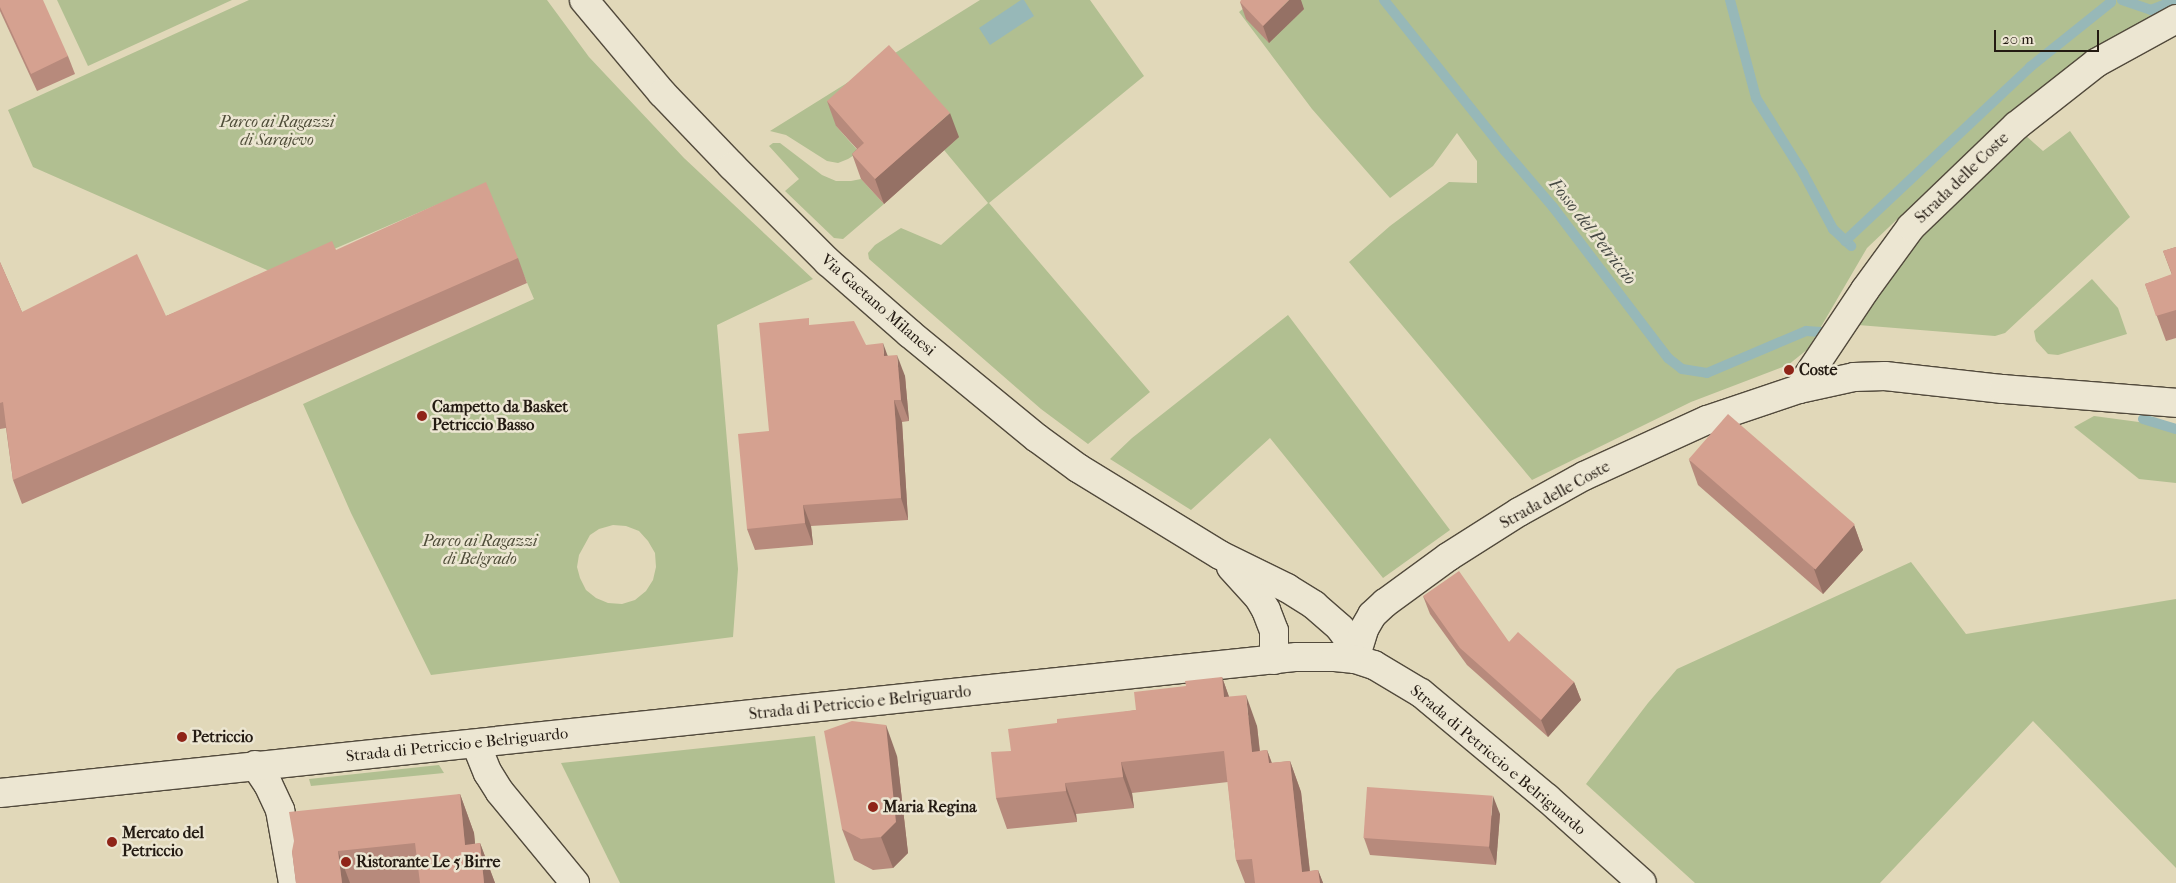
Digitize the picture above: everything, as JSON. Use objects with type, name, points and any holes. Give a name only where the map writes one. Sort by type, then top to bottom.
[{"type":"street","name":"Via Gaetano Milanesi","points":[[584,0],[628,54],[699,132],[828,262],[887,314],[1037,438],[1103,484],[1220,555],[1287,588],[1314,605],[1340,628],[1348,639],[1355,659]]},
{"type":"street","name":"Strada delle Coste","points":[[1799,389],[1865,290],[1911,228],[2016,126],[2096,63],[2176,20]]},
{"type":"street","name":"Strada delle Coste","points":[[1355,659],[1364,628],[1372,615],[1385,603],[1448,557],[1519,512],[1584,476],[1707,420],[1799,389],[1854,378],[1885,376],[2003,389],[2176,403]]},
{"type":"street","name":"Via Gaetano Milanesi","points":[[1220,555],[1259,598],[1266,610],[1274,631],[1274,660]]},
{"type":"street","name":"Strada di Petriccio e Belriguardo","points":[[0,792],[1315,656],[1355,659],[1400,679],[1422,693],[1539,792],[1642,883]]},
{"type":"street","points":[[476,744],[488,773],[500,792],[576,883]]},
{"type":"street","points":[[255,765],[277,801],[285,826],[292,883]]},
{"type":"green space","points":[[57,0],[232,0],[88,66]]},
{"type":"green space","points":[[249,0],[547,0],[589,57],[684,158],[813,279],[717,325],[738,569],[733,637],[431,675],[351,513],[303,404],[534,299],[485,184],[276,274],[33,167],[8,110]],"holes":[[[613,525],[626,526],[639,531],[655,553],[656,567],[653,580],[646,591],[635,600],[622,604],[608,603],[596,598],[586,590],[577,567],[579,555],[590,535],[599,529]]]},
{"type":"green space","points":[[980,0],[1090,0],[1144,76],[989,203],[1150,392],[1088,444],[1041,409],[869,259],[868,253],[875,245],[901,228],[941,245],[988,203],[944,150],[836,126],[859,152],[838,163],[827,161],[786,135],[770,131]]},
{"type":"green space","points":[[1254,0],[2176,0],[2176,5],[2093,48],[2012,110],[1867,248],[1808,349],[1788,365],[1691,402],[1532,480],[1349,262],[1390,226],[1449,182],[1477,183],[1477,161],[1457,133],[1433,166],[1390,198],[1312,109],[1239,12]]},
{"type":"green space","points":[[2070,131],[2130,217],[2005,333],[1995,336],[1858,325],[1869,305],[1922,235],[2024,134],[2043,151]]},
{"type":"green space","points":[[773,143],[780,143],[822,175],[836,181],[861,179],[884,204],[843,239],[834,238],[785,191],[799,179],[769,146]]},
{"type":"green space","points":[[2092,279],[2118,308],[2127,334],[2058,355],[2048,354],[2036,341],[2034,331]]},
{"type":"green space","points":[[1288,315],[1450,530],[1383,578],[1270,438],[1191,510],[1110,459],[1132,438]]},
{"type":"green space","points":[[2094,416],[2176,427],[2176,483],[2139,479],[2074,427]]},
{"type":"green space","points":[[1911,562],[1966,634],[2176,599],[2176,868],[2033,721],[1880,883],[1695,883],[1586,784],[1648,703],[1677,669]]},
{"type":"green space","points":[[815,736],[835,883],[620,883],[561,763]]},
{"type":"green space","points":[[439,765],[444,773],[311,786],[309,779]]},
{"type":"water","points":[[1021,0],[1024,0],[1034,16],[990,45],[979,28]]},
{"type":"building","points":[[0,0],[43,0],[68,56],[31,74],[0,7]]},
{"type":"building","points":[[1241,0],[1289,0],[1263,26],[1240,2]]},
{"type":"building","points":[[889,45],[950,113],[875,179],[852,154],[864,143],[827,101]]},
{"type":"building","points":[[486,182],[518,258],[13,480],[3,402],[0,403],[0,262],[22,312],[137,254],[166,316],[332,241],[336,250]]},
{"type":"building","points":[[2176,247],[2176,310],[2156,316],[2145,284],[2172,274],[2163,251]]},
{"type":"building","points":[[809,318],[809,325],[854,321],[866,345],[883,343],[884,356],[897,355],[901,400],[894,400],[901,498],[803,505],[805,523],[747,529],[738,434],[769,431],[759,323]]},
{"type":"building","points":[[1728,414],[1855,524],[1815,570],[1689,459]]},
{"type":"building","points":[[1459,571],[1509,642],[1518,632],[1574,682],[1541,720],[1460,648],[1423,596]]},
{"type":"building","points":[[1222,677],[1224,697],[1246,695],[1252,752],[1267,750],[1269,763],[1290,761],[1302,872],[1318,870],[1320,883],[1255,883],[1252,859],[1236,860],[1224,751],[1121,762],[1123,777],[1065,783],[1066,791],[996,798],[991,752],[1011,751],[1008,729],[1057,723],[1057,719],[1136,710],[1134,692],[1186,686],[1185,681]]},
{"type":"building","name":"Maria Regina","points":[[852,721],[886,725],[896,822],[881,837],[861,839],[842,829],[824,731]]},
{"type":"building","points":[[1367,787],[1493,796],[1489,847],[1363,838]]},
{"type":"building","points":[[460,794],[465,845],[480,843],[484,883],[420,883],[415,843],[338,851],[342,883],[296,883],[292,851],[294,841],[289,812]]},
{"type":"waterway","name":"Fosso del Petriccio","points":[[1384,0],[1505,151],[1553,207],[1668,358],[1682,369],[1707,373],[1806,331],[1821,332]]},
{"type":"waterway","points":[[1730,0],[1756,98],[1803,173],[1833,229],[1851,246]]},
{"type":"waterway","points":[[1845,241],[2030,67],[2111,2],[2110,0]]},
{"type":"waterway","points":[[2122,0],[2151,10],[2176,0]]},
{"type":"waterway","points":[[2143,419],[2176,429]]},
{"type":"place","name":"Coste","points":[[1789,370]]},
{"type":"place","name":"Campetto da Basket Petriccio Basso","points":[[422,416]]},
{"type":"place","name":"Petriccio","points":[[182,737]]},
{"type":"place","name":"Maria Regina","points":[[873,807]]},
{"type":"place","name":"Mercato del Petriccio","points":[[112,842]]},
{"type":"place","name":"Ristorante Le 5 Birre","points":[[346,862]]},
{"type":"park label","name":"Parco ai Ragazzi di Sarajevo","points":[[277,131]]},
{"type":"park label","name":"Parco ai Ragazzi di Belgrado","points":[[480,550]]}]
